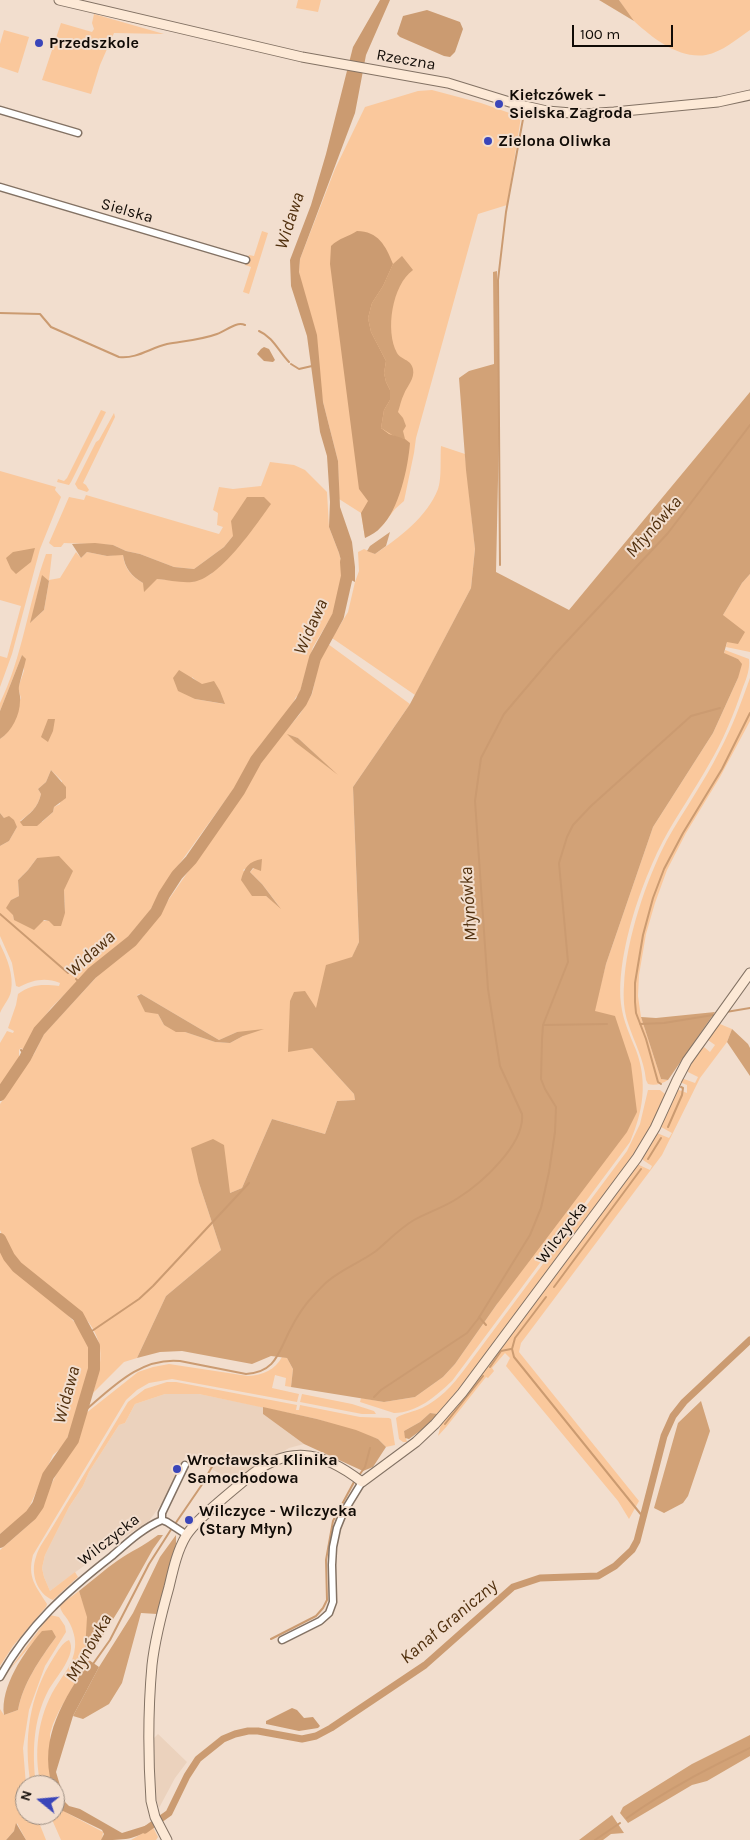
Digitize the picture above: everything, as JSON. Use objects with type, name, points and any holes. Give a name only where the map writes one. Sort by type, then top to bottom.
[{"type":"street","name":"Rzeczna","points":[[59,0],[333,63],[448,83],[516,104],[566,113],[614,112],[718,102],[750,95]]},
{"type":"street","points":[[0,110],[78,133]]},
{"type":"street","name":"Sielska","points":[[0,187],[246,260]]},
{"type":"street","name":"Wilczycka","points":[[282,1640],[325,1618],[332,1608],[332,1565],[335,1537],[343,1513],[362,1482],[421,1437],[462,1393],[637,1158],[655,1128],[688,1061],[750,973]]},
{"type":"street","points":[[167,1840],[155,1817],[151,1801],[152,1665],[167,1593],[183,1532],[254,1472],[296,1454],[319,1457],[362,1482]]},
{"type":"street","points":[[165,1521],[162,1513],[185,1465]]},
{"type":"street","name":"Wilczycka","points":[[0,1677],[23,1641],[52,1606],[128,1542],[165,1521],[183,1532]]},
{"type":"shaded area","points":[[298,0],[321,0],[318,12],[296,8]]},
{"type":"shaded area","points":[[380,0],[390,0],[366,55],[355,113],[300,259],[299,272],[317,335],[323,402],[338,461],[340,507],[352,542],[355,582],[343,576],[339,553],[329,527],[330,502],[327,456],[320,432],[307,336],[291,286],[290,260],[311,205],[353,47]]},
{"type":"shaded area","points":[[599,0],[619,0],[634,21]]},
{"type":"shaded area","points":[[619,0],[750,0],[750,30],[718,51],[706,55],[686,54],[677,51],[650,35],[633,20]]},
{"type":"shaded area","points":[[427,10],[460,22],[463,29],[455,52],[450,57],[400,37],[397,34],[403,16]]},
{"type":"shaded area","points":[[94,14],[164,34],[114,33],[100,65],[91,94],[42,80],[61,23],[92,32],[94,29],[92,23]]},
{"type":"shaded area","points":[[4,30],[29,37],[18,73],[0,67],[0,44]]},
{"type":"shaded area","points":[[432,90],[481,103],[521,117],[507,205],[478,214],[416,438],[404,501],[382,526],[365,538],[361,513],[339,499],[338,461],[323,402],[299,272],[300,259],[335,169],[365,107],[418,91]]},
{"type":"shaded area","points":[[262,231],[268,233],[249,294],[243,292],[251,267],[245,265],[249,255],[254,256]]},
{"type":"shaded area","points":[[357,231],[376,237],[384,246],[393,264],[383,286],[372,303],[368,318],[371,332],[386,361],[384,373],[390,390],[390,400],[384,410],[381,428],[389,434],[405,439],[410,443],[405,476],[398,500],[387,520],[379,529],[365,538],[361,513],[368,501],[359,489],[330,264],[331,246]]},
{"type":"shaded area","points":[[402,256],[413,270],[400,286],[396,297],[391,321],[391,333],[397,353],[410,363],[413,369],[412,379],[403,396],[398,412],[406,426],[403,431],[405,439],[397,438],[381,428],[384,410],[390,400],[390,390],[384,373],[386,361],[371,332],[368,318],[372,303],[383,286],[393,264]]},
{"type":"shaded area","points":[[497,271],[499,434],[496,572],[569,610],[750,392],[750,574],[742,583],[723,615],[745,632],[738,644],[727,642],[724,653],[738,659],[742,664],[738,678],[713,733],[653,827],[606,964],[595,1011],[615,1016],[631,1064],[637,1112],[627,1132],[497,1304],[455,1364],[443,1377],[415,1397],[384,1402],[291,1387],[293,1369],[287,1358],[271,1356],[252,1364],[182,1351],[160,1352],[137,1358],[166,1296],[221,1250],[199,1183],[191,1148],[213,1139],[224,1145],[230,1193],[242,1188],[272,1119],[325,1134],[337,1101],[355,1100],[354,1094],[312,1048],[288,1052],[290,1001],[294,992],[305,991],[316,1008],[326,965],[352,957],[359,942],[353,787],[410,704],[471,588],[475,549],[466,470],[459,378],[469,371],[494,364],[493,272]]},
{"type":"shaded area","points":[[264,347],[269,349],[275,360],[273,362],[264,361],[257,354]]},
{"type":"shaded area","points":[[101,410],[106,412],[71,482],[69,485],[57,482],[58,479],[64,481],[67,478]]},
{"type":"shaded area","points":[[114,413],[115,417],[83,483],[89,490],[87,492],[78,489],[75,484],[96,442]]},
{"type":"shaded area","points":[[441,446],[465,454],[475,549],[471,588],[415,695],[332,638],[348,612],[359,571],[358,552],[364,549],[375,554],[403,534],[420,518],[438,489]]},
{"type":"shaded area","points":[[270,462],[294,465],[305,470],[327,492],[329,527],[343,568],[335,610],[313,647],[299,695],[276,727],[260,745],[240,780],[167,881],[149,912],[123,943],[83,976],[51,1008],[23,1050],[21,1048],[19,1050],[19,1059],[0,1086],[0,1043],[7,1031],[13,1033],[14,1031],[8,1028],[18,994],[32,987],[42,985],[59,986],[60,983],[44,980],[34,981],[19,987],[16,986],[12,963],[0,936],[0,846],[9,841],[17,827],[0,813],[0,739],[5,735],[21,698],[18,688],[24,671],[22,655],[0,711],[0,703],[20,648],[34,591],[46,554],[52,554],[49,580],[60,578],[76,552],[81,558],[87,552],[107,556],[123,554],[129,571],[143,583],[157,579],[193,582],[211,574],[233,536],[224,547],[194,569],[174,567],[113,545],[64,543],[61,547],[54,547],[49,543],[69,497],[84,500],[86,495],[219,534],[223,527],[217,525],[218,513],[213,510],[219,487],[233,489],[261,486]],"holes":[[[41,579],[49,581],[44,610],[31,622]],[[192,677],[224,704],[195,699]],[[51,770],[62,781],[60,804],[54,807],[53,812],[42,822],[20,821],[36,806],[41,794],[38,789],[46,782]],[[37,858],[64,890],[65,913],[49,921],[14,920],[11,900],[19,896],[18,880]]]},
{"type":"shaded area","points":[[0,471],[56,487],[55,490],[61,497],[40,549],[12,654],[0,687],[0,656],[7,658],[21,606],[0,600]]},
{"type":"shaded area","points":[[247,497],[264,497],[271,504],[247,537],[225,562],[203,579],[192,582],[157,579],[144,592],[143,583],[129,571],[123,555],[107,556],[87,552],[81,558],[72,544],[95,543],[113,545],[174,567],[194,569],[224,547],[233,536],[231,521]]},
{"type":"shaded area","points":[[390,532],[386,546],[375,554],[367,551],[370,546]]},
{"type":"shaded area","points":[[35,548],[31,562],[16,574],[11,569],[6,558],[13,552]]},
{"type":"shaded area","points":[[750,574],[750,652],[726,647],[723,615],[742,583]]},
{"type":"shaded area","points":[[42,575],[49,581],[44,610],[30,623]]},
{"type":"shaded area","points":[[328,644],[410,704],[353,787],[359,942],[312,1048],[354,1094],[355,1100],[337,1101],[325,1134],[272,1119],[242,1188],[230,1193],[199,1183],[221,1250],[166,1296],[137,1358],[124,1362],[93,1393],[100,1359],[100,1348],[96,1334],[79,1311],[20,1263],[8,1247],[0,1230],[0,1104],[34,1054],[44,1034],[103,970],[142,938],[245,789],[266,754],[300,714],[312,694],[319,662]],"holes":[[[289,735],[298,738],[333,771]],[[262,860],[250,872],[279,906],[266,896],[243,870]],[[141,994],[219,1040],[237,1032],[243,1036],[230,1043],[215,1042],[164,1025],[158,1014],[137,995]]]},
{"type":"shaded area","points":[[725,650],[749,659],[746,680],[719,747],[668,831],[654,859],[637,902],[623,961],[620,991],[621,1004],[625,1022],[640,1062],[643,1085],[641,1108],[630,1142],[452,1381],[426,1403],[411,1410],[394,1413],[360,1402],[361,1398],[384,1402],[415,1397],[443,1377],[455,1364],[497,1304],[594,1011],[606,964],[653,827],[713,733],[738,678],[738,659],[724,654]]},
{"type":"shaded area","points":[[22,655],[26,659],[19,686],[19,712],[12,727],[0,739],[0,711]]},
{"type":"shaded area","points":[[179,670],[202,684],[214,681],[225,704],[195,699],[178,691],[173,678]]},
{"type":"shaded area","points":[[750,678],[750,721],[667,870],[646,934],[639,975],[638,996],[641,1017],[661,1079],[668,1080],[653,1085],[648,1084],[628,1023],[624,1004],[626,967],[633,930],[638,911],[659,856],[724,743]]},
{"type":"shaded area","points":[[48,719],[55,719],[53,731],[48,742],[41,737]]},
{"type":"shaded area","points":[[287,734],[298,738],[338,775],[295,742]]},
{"type":"shaded area","points":[[51,770],[66,787],[66,798],[54,807],[53,812],[37,826],[23,826],[20,822],[38,803],[41,794],[38,789],[46,782]]},
{"type":"shaded area","points":[[0,813],[4,818],[9,816],[14,820],[17,827],[9,841],[0,846]]},
{"type":"shaded area","points":[[59,856],[73,871],[64,890],[65,913],[61,926],[54,926],[49,921],[44,920],[34,930],[14,920],[13,915],[6,908],[11,900],[19,896],[18,880],[37,858]]},
{"type":"shaded area","points":[[262,859],[261,871],[253,868],[250,872],[281,909],[266,896],[252,896],[241,880],[248,866],[254,861]]},
{"type":"shaded area","points":[[0,944],[9,967],[12,985],[9,996],[0,1013]]},
{"type":"shaded area","points":[[141,994],[219,1040],[237,1032],[264,1029],[243,1036],[230,1043],[215,1042],[185,1032],[176,1032],[164,1025],[158,1014],[145,1012],[137,996]]},
{"type":"shaded area","points":[[715,1012],[668,1080],[661,1079],[641,1017],[656,1018]]},
{"type":"shaded area","points":[[720,1024],[732,1029],[727,1042],[700,1078],[662,1155],[521,1343],[519,1352],[639,1501],[629,1519],[618,1501],[506,1366],[510,1358],[505,1353],[492,1368],[494,1371],[488,1378],[486,1377],[438,1436],[441,1424],[470,1390],[637,1164],[650,1170],[652,1166],[643,1160],[643,1156],[657,1133],[669,1138],[672,1133],[661,1127],[661,1124],[678,1088],[687,1093],[687,1085],[680,1082],[682,1079],[695,1083],[698,1077],[688,1072],[690,1066],[696,1055],[704,1047],[710,1052],[715,1045],[708,1040],[717,1025]]},
{"type":"shaded area","points":[[732,1029],[750,1048],[750,1076],[727,1042]]},
{"type":"shaded area","points":[[648,1090],[660,1090],[665,1094],[654,1123],[643,1141],[483,1359],[438,1414],[430,1413],[420,1422],[404,1431],[407,1442],[403,1442],[399,1439],[396,1418],[434,1401],[450,1387],[464,1370],[627,1151],[640,1124]]},
{"type":"shaded area","points":[[0,1250],[16,1273],[60,1307],[80,1328],[90,1348],[91,1363],[86,1384],[67,1439],[53,1455],[27,1512],[0,1534]]},
{"type":"shaded area","points":[[282,1357],[287,1358],[293,1369],[291,1387],[285,1386],[286,1378],[275,1375],[272,1388],[299,1394],[297,1402],[172,1379],[149,1383],[137,1390],[126,1400],[33,1555],[31,1563],[32,1576],[36,1587],[47,1604],[13,1646],[0,1666],[0,1550],[33,1521],[62,1463],[71,1450],[85,1414],[138,1372],[153,1367],[169,1364],[248,1376],[268,1371]]},
{"type":"shaded area","points":[[167,1382],[176,1382],[297,1405],[296,1410],[299,1410],[300,1405],[360,1417],[389,1418],[391,1419],[395,1445],[386,1447],[378,1439],[317,1419],[199,1394],[165,1394],[135,1404],[125,1423],[119,1425],[89,1472],[45,1555],[42,1568],[50,1591],[75,1572],[78,1577],[53,1600],[47,1597],[36,1582],[34,1570],[34,1563],[41,1546],[128,1402],[145,1389]]},
{"type":"shaded area","points":[[165,1394],[199,1394],[263,1407],[263,1414],[304,1444],[289,1448],[249,1472],[237,1483],[186,1455],[165,1499],[149,1521],[112,1545],[50,1591],[42,1568],[45,1555],[89,1472],[119,1425],[125,1423],[135,1404]]},
{"type":"shaded area","points":[[302,1394],[352,1404],[374,1411],[376,1414],[362,1414],[300,1402]]},
{"type":"shaded area","points":[[701,1401],[710,1431],[688,1496],[683,1503],[664,1513],[654,1508],[678,1423]]},
{"type":"shaded area","points":[[263,1407],[356,1430],[378,1439],[386,1447],[373,1467],[363,1471],[304,1444],[263,1414]]},
{"type":"shaded area","points":[[430,1413],[438,1414],[409,1439],[405,1438],[404,1431],[420,1422]]},
{"type":"shaded area","points":[[158,1535],[163,1535],[91,1655],[85,1651],[87,1617],[79,1591],[107,1568]]},
{"type":"shaded area","points":[[176,1535],[176,1544],[157,1614],[141,1613],[122,1683],[109,1704],[83,1719],[73,1716],[99,1667],[133,1613],[160,1557]]},
{"type":"shaded area","points":[[79,1591],[88,1617],[85,1651],[91,1655],[53,1724],[50,1734],[50,1775],[39,1775],[37,1748],[41,1723],[49,1699],[70,1664],[75,1647],[73,1631],[60,1605]]},
{"type":"shaded area","points":[[50,1615],[59,1617],[65,1626],[66,1632],[45,1666],[29,1710],[23,1748],[25,1775],[15,1775],[16,1825],[14,1831],[6,1840],[0,1840],[0,1709],[4,1715],[18,1710],[28,1681],[56,1637],[42,1632],[6,1674]]},
{"type":"shaded area","points":[[52,1630],[56,1637],[28,1681],[18,1710],[4,1715],[6,1693],[21,1659],[42,1631]]},
{"type":"shaded area","points":[[69,1640],[70,1652],[68,1659],[48,1691],[39,1713],[34,1749],[35,1775],[30,1775],[28,1735],[34,1703],[46,1672],[64,1643]]},
{"type":"shaded area","points":[[89,1660],[99,1667],[73,1716],[56,1772],[57,1775],[50,1775],[48,1751],[51,1735],[56,1719],[71,1689]]},
{"type":"shaded area","points":[[292,1708],[297,1710],[304,1718],[313,1717],[320,1726],[299,1731],[266,1724],[266,1721]]},
{"type":"shaded area","points":[[158,1734],[187,1762],[175,1778],[159,1808],[155,1796],[154,1738]]},
{"type":"shaded area","points":[[750,1735],[750,1756],[707,1781],[692,1785],[628,1823],[620,1813],[623,1807],[692,1764]]},
{"type":"shaded area","points":[[65,1802],[69,1806],[80,1809],[122,1833],[151,1824],[153,1827],[141,1835],[116,1840],[101,1840],[104,1834],[102,1830],[65,1812]]},
{"type":"shaded area","points":[[65,1811],[103,1832],[102,1840],[61,1840],[54,1825],[65,1825]]},
{"type":"shaded area","points":[[612,1815],[624,1833],[611,1834],[603,1840],[579,1840]]},
{"type":"shaded area","points":[[17,1825],[26,1840],[6,1840]]},
{"type":"shaded area","points":[[18,1825],[40,1825],[46,1840],[26,1840]]},
{"type":"shaded area","points":[[153,1827],[158,1837],[156,1840],[131,1840]]},
{"type":"waterway","points":[[500,565],[498,280],[506,212],[523,119]]},
{"type":"waterway","points":[[0,313],[40,314],[51,327],[119,357],[138,355],[167,344],[211,336],[238,324],[245,325]]},
{"type":"waterway","points":[[259,331],[272,341],[289,362]]},
{"type":"waterway","points":[[291,364],[299,369],[312,366]]},
{"type":"waterway","name":"Młynówka","points":[[82,1413],[126,1376],[151,1364],[165,1361],[180,1361],[246,1374],[263,1370],[269,1366],[278,1354],[303,1308],[326,1283],[376,1251],[409,1223],[448,1204],[468,1191],[490,1173],[509,1150],[517,1138],[522,1114],[500,1066],[488,989],[475,801],[481,758],[504,714],[555,654],[668,533],[750,425]]},
{"type":"waterway","name":"Widawa","points":[[0,1095],[25,1058],[39,1031],[92,973],[132,941],[156,912],[177,875],[191,860],[239,791],[256,760],[301,702],[306,692],[315,658],[338,616],[347,576],[346,562]]},
{"type":"waterway","points":[[374,1397],[381,1390],[467,1333],[478,1319],[530,1235],[541,1208],[555,1132],[556,1107],[541,1079],[543,1025],[568,962],[559,863],[573,825],[591,806],[691,716],[720,708]]},
{"type":"waterway","points":[[661,1084],[658,1082],[646,1039],[636,1013],[635,983],[643,935],[653,898],[664,869],[683,833],[722,769],[750,713]]},
{"type":"waterway","points":[[0,914],[68,973]]},
{"type":"waterway","name":"Widawa","points":[[76,979],[82,985]]},
{"type":"waterway","points":[[726,1012],[750,1008]]},
{"type":"waterway","points":[[640,1024],[664,1023],[713,1015]]},
{"type":"waterway","points":[[544,1025],[607,1024]]},
{"type":"waterway","name":"Widawa","points":[[21,1050],[26,1056]]},
{"type":"waterway","points":[[668,1127],[682,1095],[683,1088],[681,1087]]},
{"type":"waterway","points":[[648,1159],[661,1138]]},
{"type":"waterway","points":[[554,1287],[641,1169]]},
{"type":"waterway","points":[[89,1333],[139,1299],[153,1286],[249,1183]]},
{"type":"waterway","name":"Widawa","points":[[0,1239],[9,1257],[17,1267],[78,1316],[94,1346],[94,1369],[73,1440],[48,1476],[38,1505],[31,1515],[0,1542]]},
{"type":"waterway","points":[[546,1297],[515,1338],[512,1349],[514,1357],[643,1517]]},
{"type":"waterway","points":[[479,1317],[486,1325]]},
{"type":"waterway","name":"Kanał Graniczny","points":[[145,1830],[169,1813],[187,1776],[198,1759],[223,1739],[248,1731],[302,1739],[316,1736],[425,1665],[513,1587],[540,1578],[598,1576],[615,1566],[632,1550],[637,1541],[664,1436],[673,1416],[684,1402],[750,1340]]},
{"type":"waterway","points":[[490,1367],[501,1351],[511,1349]]},
{"type":"waterway","points":[[445,1424],[483,1376]]},
{"type":"waterway","points":[[360,1474],[365,1467],[370,1448]]},
{"type":"waterway","name":"Młynówka","points":[[175,1524],[201,1486],[217,1458]]},
{"type":"waterway","points":[[271,1639],[316,1616],[323,1608],[327,1600],[326,1560],[333,1521],[354,1482]]},
{"type":"waterway","name":"Młynówka","points":[[93,1664],[110,1640],[149,1564],[172,1528]]},
{"type":"waterway","points":[[627,1818],[687,1780],[750,1748]]},
{"type":"waterway","points":[[595,1840],[620,1823]]},
{"type":"place","name":"Przedszkole","points":[[39,43]]},
{"type":"place","name":"Kiełczówek – Sielska Zagroda","points":[[499,104]]},
{"type":"place","name":"Zielona Oliwka","points":[[488,141]]},
{"type":"place","name":"Wrocławska Klinika Samochodowa","points":[[177,1469]]},
{"type":"place","name":"Wilczyce - Wilczycka (Stary Młyn)","points":[[189,1520]]}]
